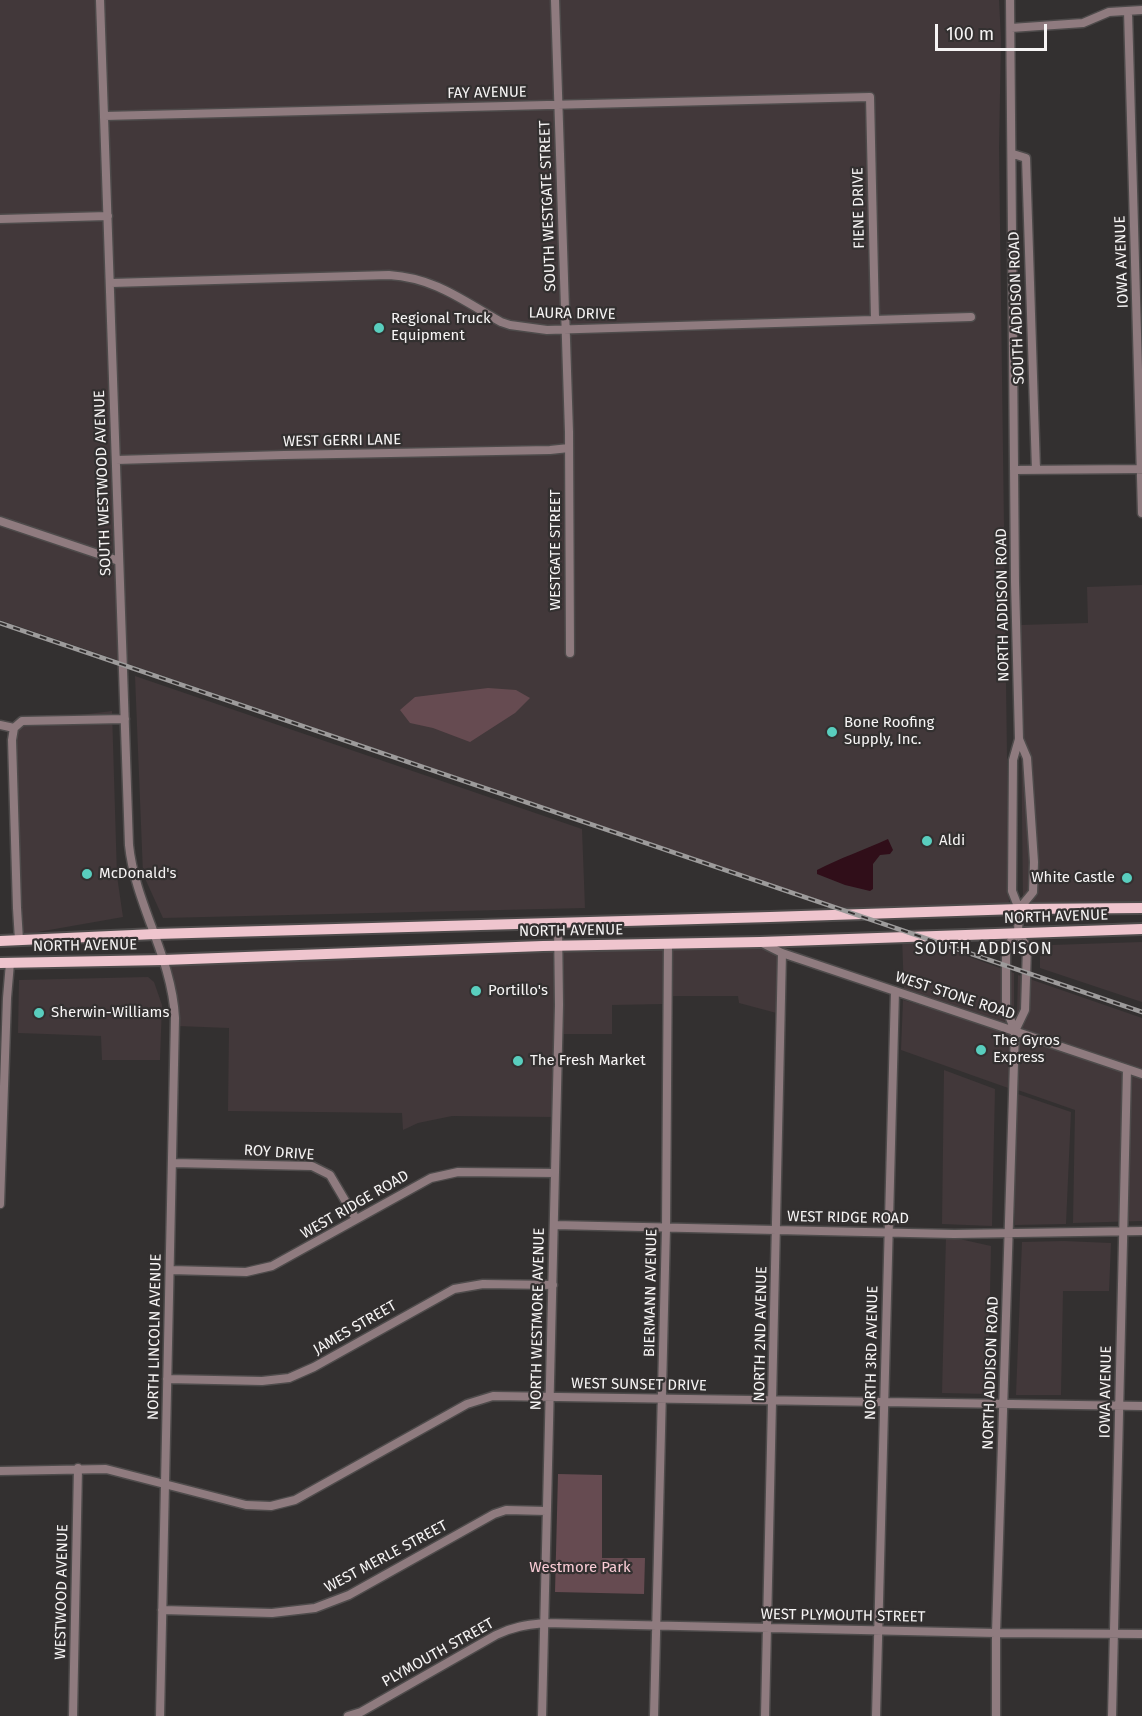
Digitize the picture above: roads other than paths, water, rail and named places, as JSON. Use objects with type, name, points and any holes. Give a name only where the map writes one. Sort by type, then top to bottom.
[{"type":"main road","name":"NORTH AVENUE","points":[[0,940],[1019,909],[1142,908]]},
{"type":"main road","name":"NORTH AVENUE","points":[[5,963],[1142,929]]},
{"type":"street","name":"SOUTH WESTWOOD AVENUE","points":[[100,0],[129,845],[132,870],[164,960]]},
{"type":"street","name":"SOUTH WESTGATE STREET","points":[[555,0],[569,448]]},
{"type":"street","name":"SOUTH ADDISON ROAD","points":[[1010,0],[1014,470]]},
{"type":"street","name":"IOWA AVENUE","points":[[1128,10],[1142,513]]},
{"type":"street","points":[[1011,28],[1083,23],[1099,14],[1142,10]]},
{"type":"street","name":"FAY AVENUE","points":[[104,116],[870,97]]},
{"type":"street","name":"FIENE DRIVE","points":[[870,97],[875,319]]},
{"type":"street","name":"SOUTH ADDISON ROAD","points":[[1013,154],[1026,158],[1036,470]]},
{"type":"street","points":[[0,219],[108,216]]},
{"type":"street","name":"LAURA DRIVE","points":[[111,283],[411,276],[443,288],[501,322],[510,325],[566,330],[971,317]]},
{"type":"street","name":"WEST GERRI LANE","points":[[116,460],[569,448]]},
{"type":"street","name":"WESTGATE STREET","points":[[569,448],[570,653]]},
{"type":"street","points":[[1014,470],[1141,469]]},
{"type":"street","name":"NORTH ADDISON ROAD","points":[[1014,470],[1019,739],[1013,760],[1012,891],[1019,909],[1018,933],[1027,947],[1025,1010],[1015,1031]]},
{"type":"street","points":[[0,521],[119,561]]},
{"type":"street","points":[[20,940],[12,740],[14,728],[22,721],[124,719]]},
{"type":"street","points":[[0,725],[14,728]]},
{"type":"street","name":"NORTH ADDISON ROAD","points":[[1019,739],[1027,758],[1034,851],[1033,892],[1019,909]]},
{"type":"street","name":"NORTH WESTMORE AVENUE","points":[[542,1716],[560,1005],[558,923]]},
{"type":"street","name":"NORTH ADDISON ROAD","points":[[996,1716],[996,1633],[1015,1031],[1006,1008],[1006,947],[1018,933]]},
{"type":"street","name":"WEST STONE ROAD","points":[[760,942],[782,953],[1142,1074]]},
{"type":"street","name":"BIERMANN AVENUE","points":[[654,1716],[666,1228],[668,943]]},
{"type":"street","name":"NORTH 2ND AVENUE","points":[[765,1716],[782,953]]},
{"type":"street","name":"NORTH LINCOLN AVENUE","points":[[160,1716],[171,1119],[175,1018],[164,960]]},
{"type":"street","points":[[0,1204],[5,963]]},
{"type":"street","name":"NORTH 3RD AVENUE","points":[[876,1716],[895,991]]},
{"type":"street","name":"IOWA AVENUE","points":[[1112,1716],[1127,1068]]},
{"type":"street","name":"ROY DRIVE","points":[[172,1162],[312,1166],[330,1175],[356,1219]]},
{"type":"street","name":"WEST RIDGE ROAD","points":[[170,1270],[246,1272],[266,1269],[414,1186],[444,1173],[555,1173]]},
{"type":"street","name":"WEST RIDGE ROAD","points":[[554,1225],[1008,1235],[1142,1231]]},
{"type":"street","name":"JAMES STREET","points":[[167,1379],[262,1381],[289,1378],[315,1367],[454,1289],[483,1284],[553,1286]]},
{"type":"street","name":"WEST SUNSET DRIVE","points":[[0,1471],[106,1468],[246,1505],[280,1504],[311,1492],[476,1400],[504,1395],[1142,1406]]},
{"type":"street","name":"WESTWOOD AVENUE","points":[[73,1716],[78,1468]]},
{"type":"street","name":"WEST MERLE STREET","points":[[162,1610],[272,1613],[315,1608],[349,1594],[494,1514],[506,1510],[547,1511]]},
{"type":"street","name":"WEST PLYMOUTH STREET","points":[[544,1623],[1142,1634]]},
{"type":"street","name":"PLYMOUTH STREET","points":[[348,1716],[362,1714],[507,1629],[544,1623]]},
{"type":"railway","points":[[0,623],[1142,1012]]},
{"type":"place","name":"Regional Truck Equipment","points":[[379,328]]},
{"type":"place","name":"Bone Roofing Supply, Inc.","points":[[832,732]]},
{"type":"place","name":"Aldi","points":[[927,841]]},
{"type":"place","name":"McDonald's","points":[[87,874]]},
{"type":"place","name":"White Castle","points":[[1127,878]]},
{"type":"place","name":"Portillo's","points":[[476,991]]},
{"type":"place","name":"Sherwin-Williams","points":[[39,1013]]},
{"type":"place","name":"The Gyros Express","points":[[981,1050]]},
{"type":"place","name":"The Fresh Market","points":[[518,1061]]},
{"type":"district","name":"SOUTH ADDISON","points":[[984,950]]},
{"type":"park label","name":"Westmore Park","points":[[580,1568]]}]
